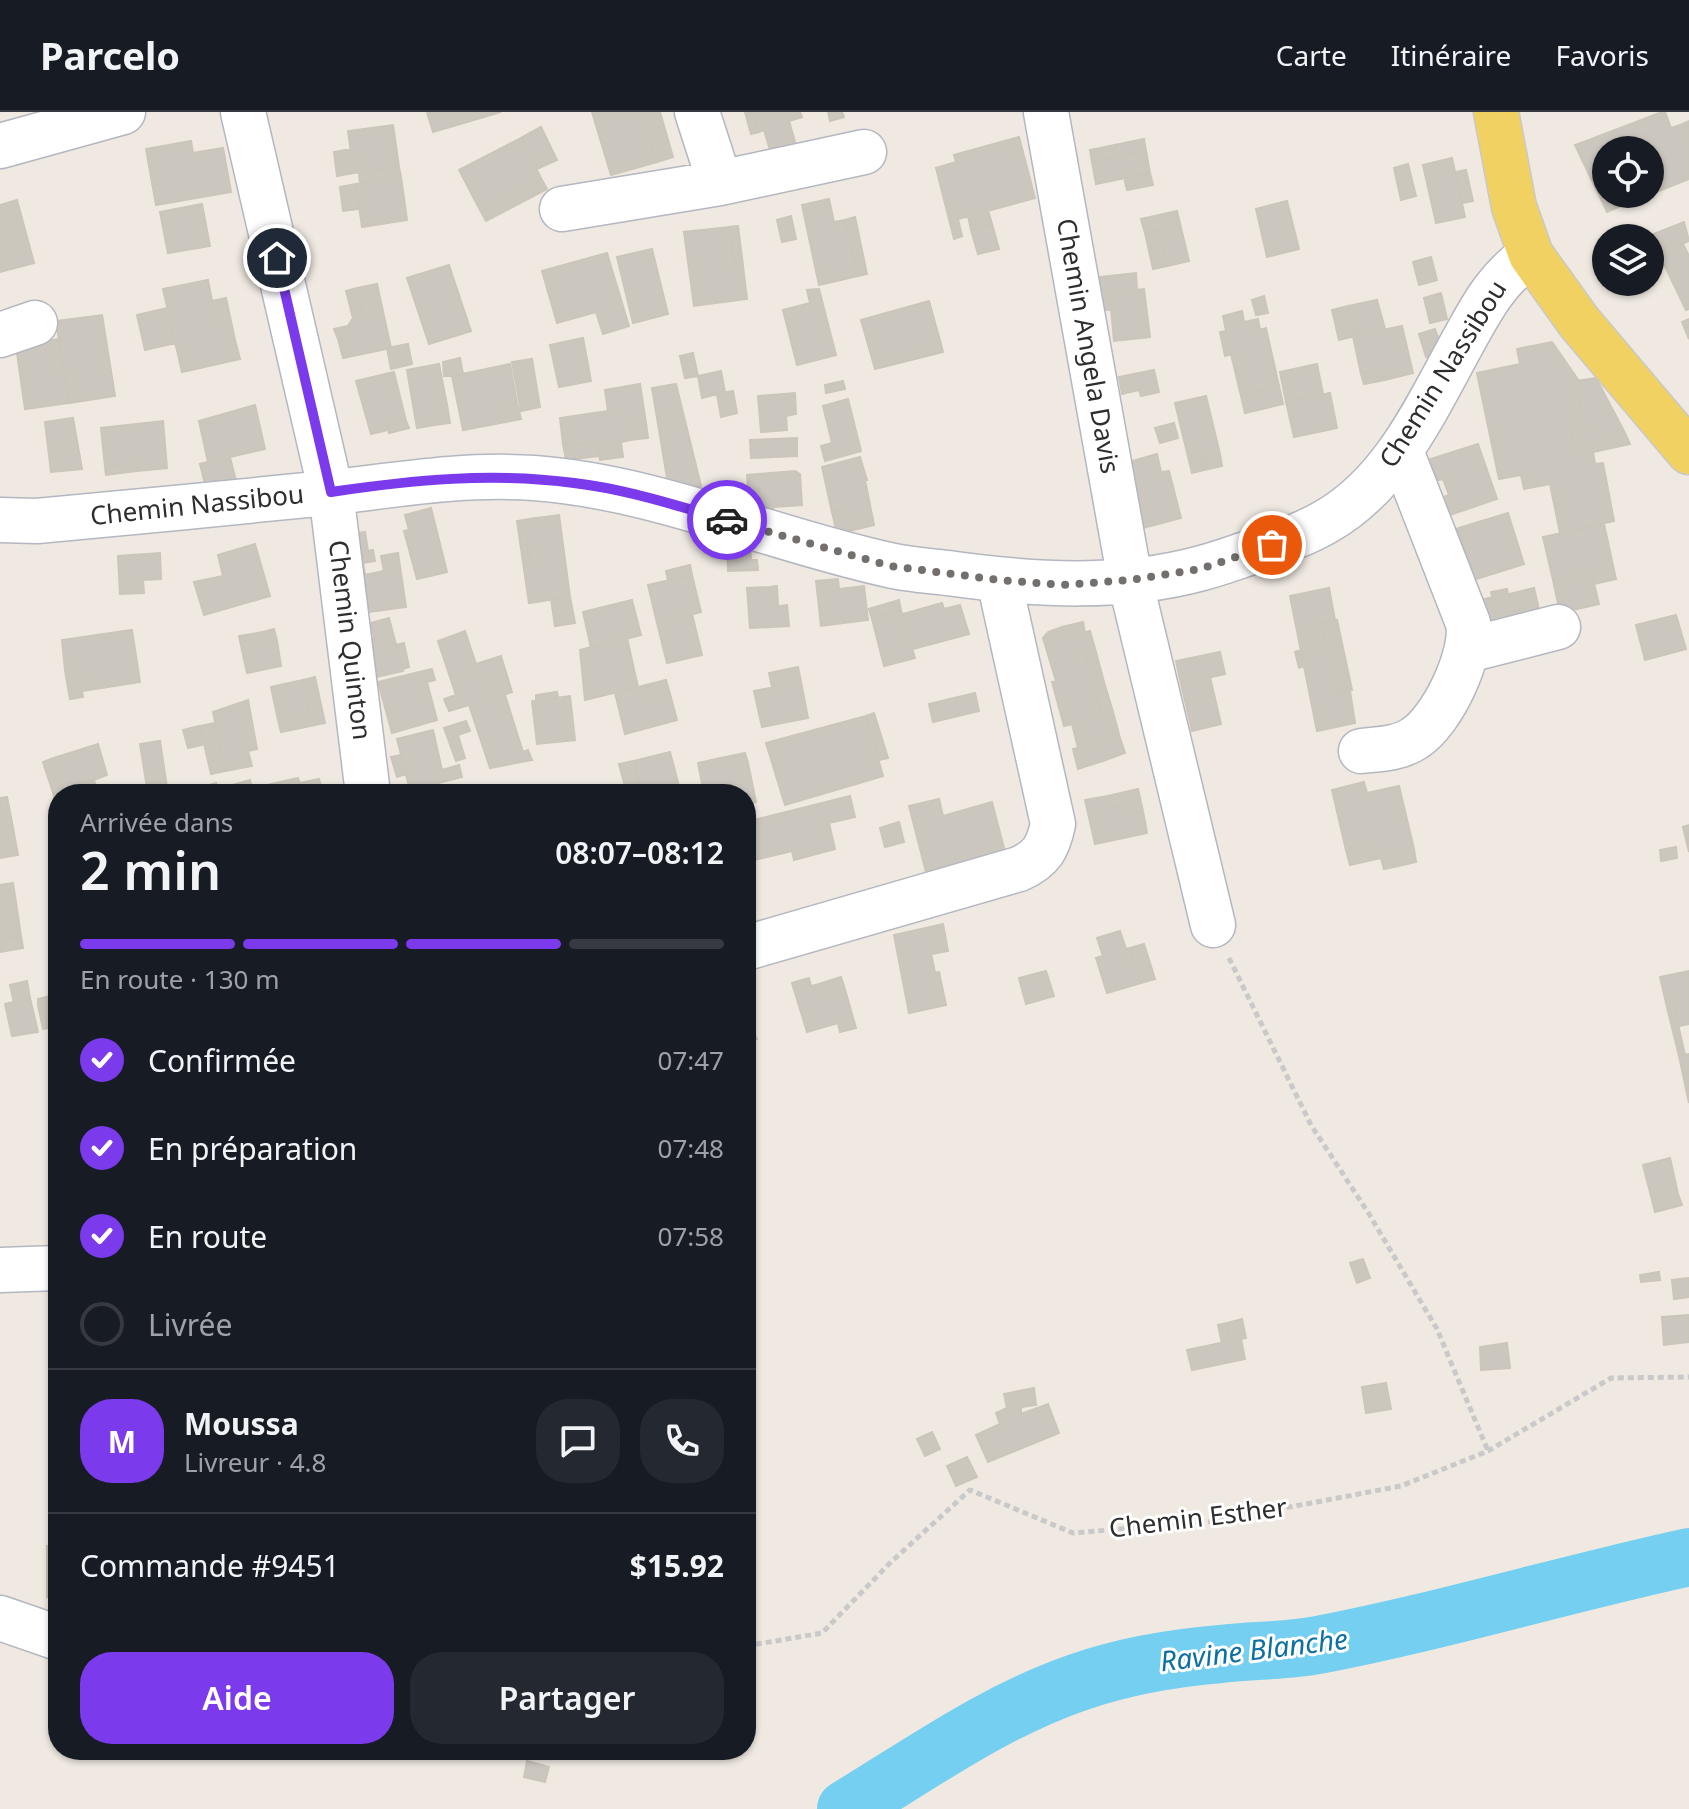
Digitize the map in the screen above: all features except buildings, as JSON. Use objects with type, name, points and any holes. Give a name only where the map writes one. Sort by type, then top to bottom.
[{"type":"main road","points":[[1496,112],[1514,207],[1531,255],[1579,322],[1684,435]]},
{"type":"street","points":[[0,146],[123,112]]},
{"type":"street","name":"Chemin Quinton","points":[[243,112],[331,492],[367,784]]},
{"type":"street","points":[[697,112],[720,183]]},
{"type":"street","name":"Chemin Angela Davis","points":[[1046,112],[1130,580],[1213,925]]},
{"type":"street","points":[[562,209],[720,183],[864,152]]},
{"type":"street","name":"Chemin Nassibou","points":[[0,520],[37,521],[412,481],[491,477],[577,483],[646,497],[890,566],[1062,585],[1130,580],[1200,569],[1296,537],[1329,520],[1358,499],[1401,451],[1491,290],[1515,265],[1531,255]]},
{"type":"street","points":[[1361,751],[1398,746],[1428,727],[1468,650],[1468,623],[1401,451]]},
{"type":"street","points":[[756,945],[1019,869],[1035,862],[1047,848],[1053,824],[999,580]]},
{"type":"street","points":[[1468,650],[1558,627]]},
{"type":"street","points":[[0,1270],[48,1268]]},
{"type":"street","points":[[0,1618],[48,1635]]},
{"type":"path","points":[[1213,925],[1311,1125],[1369,1214],[1437,1329],[1488,1451]]},
{"type":"path","name":"Chemin Esther","points":[[756,1644],[822,1633],[891,1562],[970,1490],[1073,1533],[1216,1521],[1401,1486],[1488,1451],[1611,1378],[1689,1377]]},
{"type":"waterway","name":"Ravine Blanche","points":[[846,1809],[988,1723],[1048,1694],[1096,1676],[1185,1658],[1318,1645],[1689,1557]]},
{"type":"way so far","points":[[727,520],[890,566],[1062,585],[1130,580],[1200,569],[1272,545]]},
{"type":"route","points":[[277,258],[331,492],[412,481],[533,478],[646,497],[727,520]]}]
